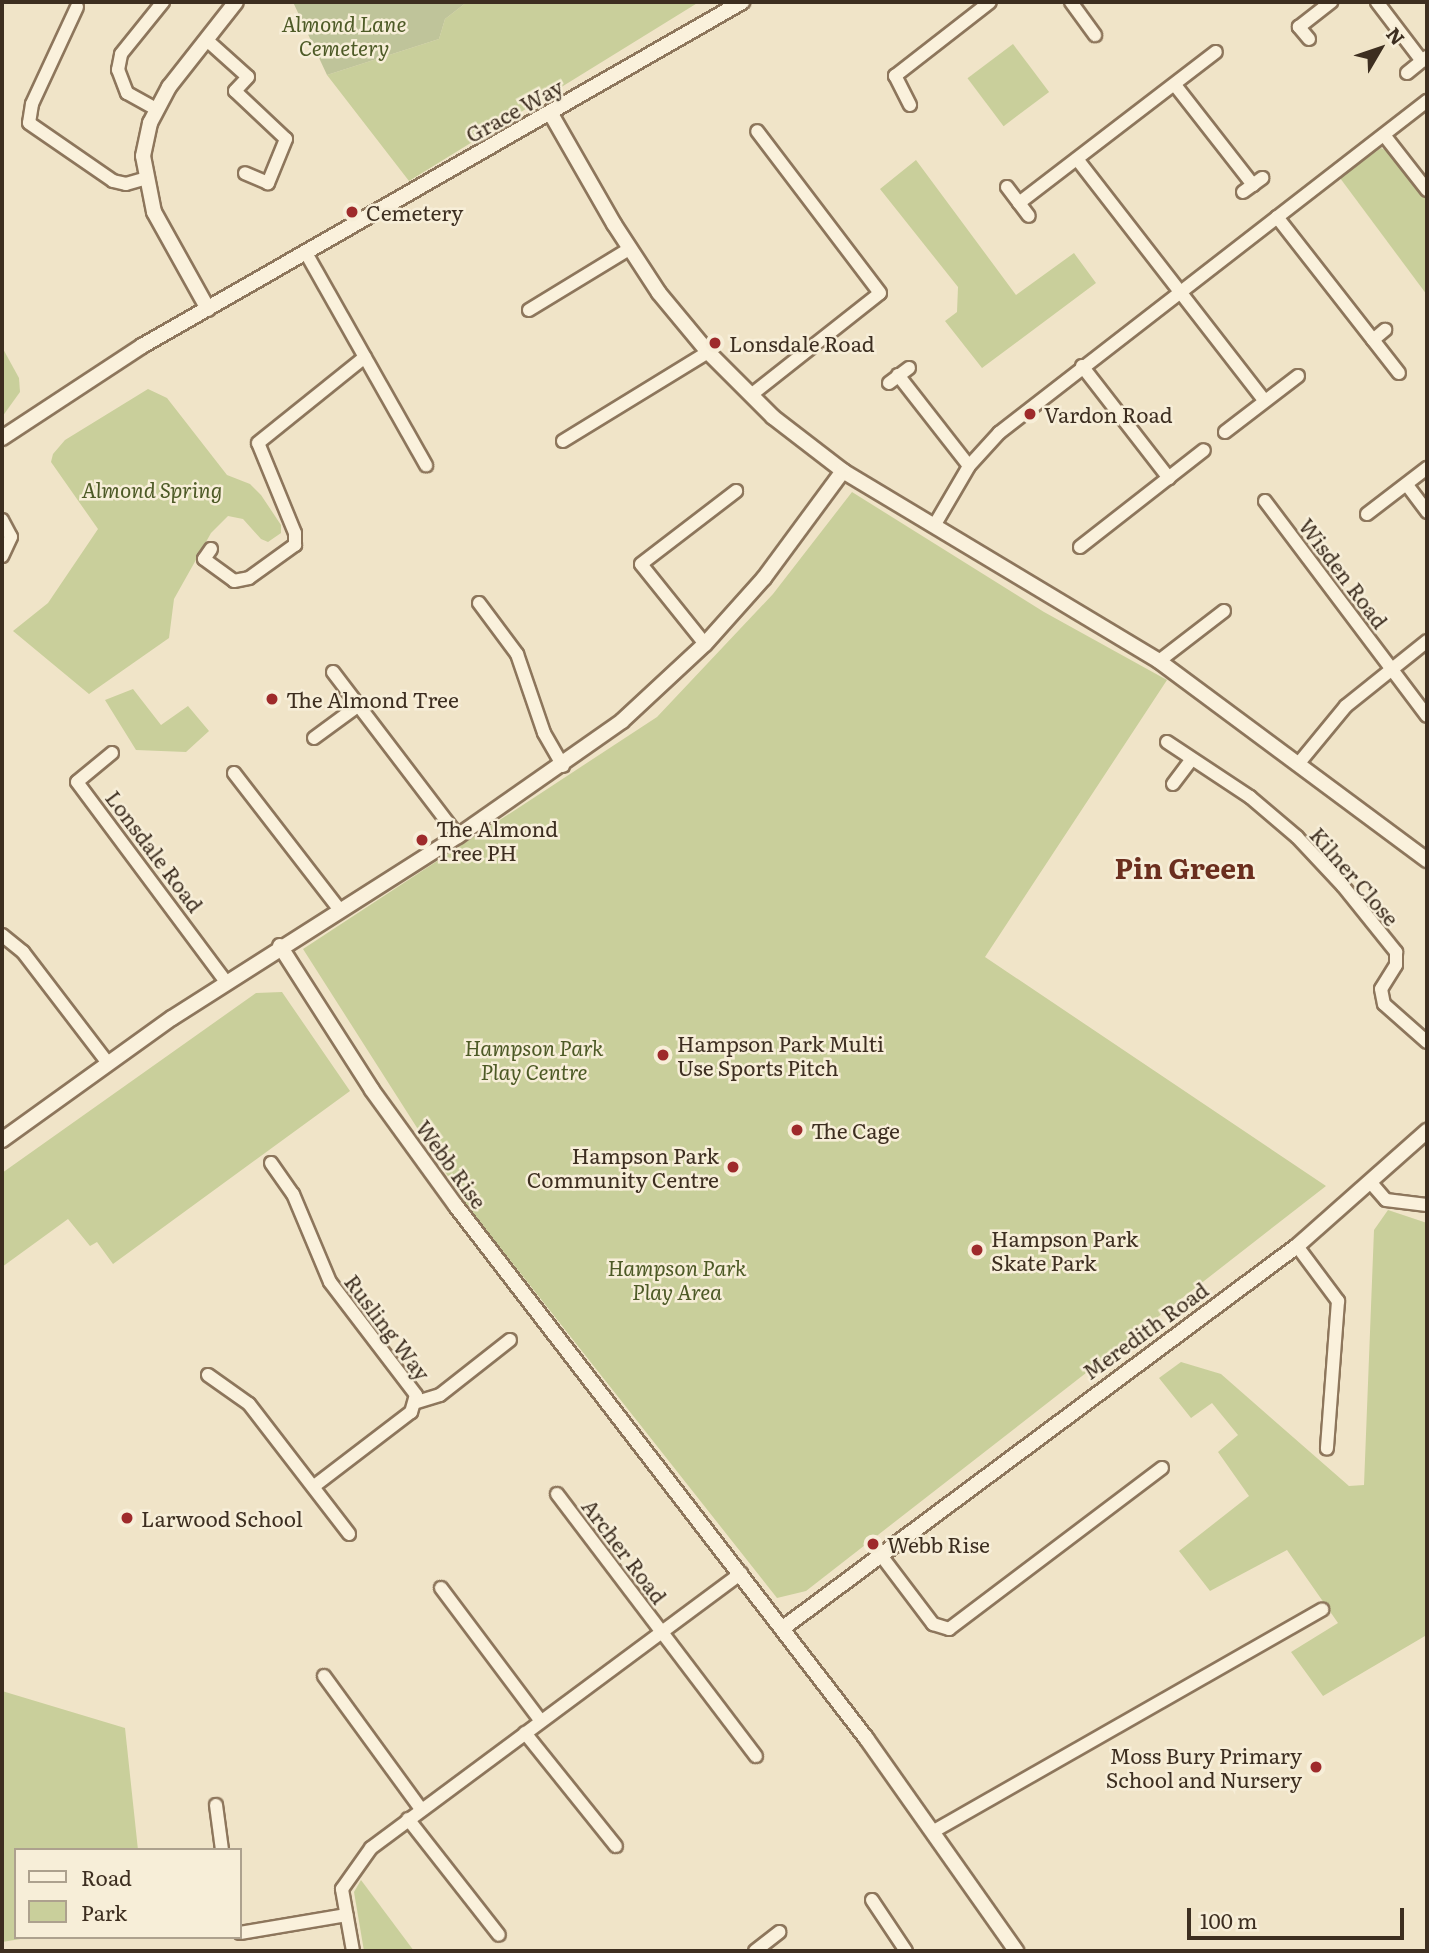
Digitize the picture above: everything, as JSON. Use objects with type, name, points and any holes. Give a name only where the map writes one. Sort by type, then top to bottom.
[{"type":"street","points":[[156,109],[127,93],[118,70],[121,54],[163,2]]},
{"type":"street","points":[[208,309],[154,212],[144,179],[145,138],[156,109],[209,42],[236,2]]},
{"type":"street","name":"Grace Way","points":[[2,438],[79,385],[742,2]]},
{"type":"street","points":[[910,105],[895,76],[990,2]]},
{"type":"street","points":[[1071,2],[1095,34]]},
{"type":"street","points":[[1309,39],[1298,27],[1331,2]]},
{"type":"street","points":[[1377,2],[1425,59],[1407,73]]},
{"type":"street","points":[[76,7],[32,104],[29,123],[113,181],[125,184],[144,179]]},
{"type":"street","points":[[209,42],[248,77],[235,91],[286,139],[268,183],[245,173]]},
{"type":"street","points":[[1019,203],[1216,52]]},
{"type":"street","points":[[1175,85],[1253,185]]},
{"type":"street","points":[[934,526],[969,466],[999,433],[1082,366],[1427,102]]},
{"type":"street","points":[[551,114],[629,249],[708,352],[796,436],[844,471],[1158,661],[1427,860]]},
{"type":"street","points":[[751,395],[880,293],[757,131]]},
{"type":"street","points":[[1384,135],[1427,190]]},
{"type":"street","points":[[1077,159],[1265,401]]},
{"type":"street","points":[[1007,187],[1029,216]]},
{"type":"street","points":[[1277,217],[1399,373]]},
{"type":"street","points":[[529,310],[629,249]]},
{"type":"street","points":[[306,253],[426,465]]},
{"type":"street","points":[[1373,340],[1385,330]]},
{"type":"street","points":[[563,441],[708,352]]},
{"type":"street","points":[[194,570],[207,554],[234,581],[249,578],[295,545],[295,533],[258,443],[365,357]]},
{"type":"street","points":[[1082,366],[1168,478]]},
{"type":"street","points":[[899,375],[969,466]]},
{"type":"street","points":[[1225,432],[1298,376]]},
{"type":"street","points":[[1080,547],[1205,450]]},
{"type":"street","points":[[1367,514],[1427,468]]},
{"type":"street","points":[[2,1140],[107,1062],[280,946],[457,836],[563,766],[642,705],[705,644],[764,578],[844,471]]},
{"type":"street","points":[[1407,485],[1427,512]]},
{"type":"street","points":[[705,644],[641,564],[736,491]]},
{"type":"street","name":"Wisden Road","points":[[1265,501],[1427,716]]},
{"type":"street","points":[[2,520],[11,537],[2,556]]},
{"type":"street","points":[[479,603],[517,654],[544,733],[563,766]]},
{"type":"street","points":[[1158,661],[1224,611]]},
{"type":"street","points":[[1299,763],[1335,717],[1391,668],[1427,641]]},
{"type":"street","points":[[333,672],[457,836]]},
{"type":"street","points":[[314,738],[359,705]]},
{"type":"street","name":"Kilner Close","points":[[1167,742],[1250,797],[1297,837],[1343,886],[1396,952],[1396,965],[1381,989],[1384,1004],[1427,1041]]},
{"type":"street","name":"Lonsdale Road","points":[[112,753],[77,782],[226,982]]},
{"type":"street","points":[[1173,784],[1191,760]]},
{"type":"street","points":[[234,773],[339,909]]},
{"type":"street","points":[[2,935],[23,953],[107,1062]]},
{"type":"street","name":"Webb Rise","points":[[280,946],[372,1090],[456,1206],[783,1628],[934,1831],[1013,1950]]},
{"type":"street","name":"Meredith Road","points":[[783,1628],[1297,1246],[1372,1184],[1427,1131]]},
{"type":"street","name":"Rusling Way","points":[[271,1163],[293,1194],[330,1282],[414,1390],[417,1402]]},
{"type":"street","points":[[1372,1184],[1386,1200],[1427,1205]]},
{"type":"street","points":[[1297,1246],[1338,1301],[1327,1449]]},
{"type":"street","name":"Rusling Way","points":[[313,1487],[411,1412],[417,1402],[440,1395],[510,1340]]},
{"type":"street","points":[[208,1375],[243,1398],[349,1534]]},
{"type":"street","points":[[880,1554],[933,1624],[950,1629],[1162,1468]]},
{"type":"street","name":"Archer Road","points":[[557,1494],[756,1756]]},
{"type":"street","name":"Archer Road","points":[[353,1951],[342,1889],[371,1848],[741,1573]]},
{"type":"street","points":[[440,1588],[541,1721]]},
{"type":"street","points":[[934,1831],[1322,1610]]},
{"type":"street","points":[[324,1676],[421,1809]]},
{"type":"street","points":[[525,1733],[616,1846]]},
{"type":"street","points":[[216,1805],[222,1848]]},
{"type":"street","points":[[408,1819],[499,1935]]},
{"type":"street","points":[[872,1900],[906,1951]]},
{"type":"street","points":[[242,1933],[346,1915]]},
{"type":"street","points":[[755,1951],[779,1932]]},
{"type":"green space","name":"Almond Lane Cemetery","points":[[293,2],[467,2],[445,19],[439,39],[327,75]]},
{"type":"green space","points":[[467,2],[699,2],[409,181],[327,75],[439,39],[445,19]]},
{"type":"green space","points":[[1013,44],[1049,92],[1004,126],[967,78]]},
{"type":"green space","points":[[1381,148],[1391,153],[1427,199],[1427,295],[1340,178]]},
{"type":"green space","points":[[916,160],[1016,295],[1074,253],[1096,283],[982,368],[945,321],[957,312],[958,287],[880,189]]},
{"type":"green space","points":[[2,347],[19,378],[20,392],[2,417]]},
{"type":"green space","name":"Almond Spring","points":[[148,389],[167,398],[227,475],[250,484],[261,495],[281,525],[281,533],[268,542],[261,539],[243,519],[228,516],[211,533],[174,599],[169,638],[89,694],[13,631],[48,603],[98,529],[51,462],[53,454],[65,440]]},
{"type":"green space","points":[[852,492],[1044,612],[1167,680],[985,957],[1326,1186],[806,1591],[777,1598],[465,1203],[303,949],[657,717],[773,594]]},
{"type":"green space","points":[[133,689],[161,725],[188,706],[209,731],[186,752],[136,750],[105,700]]},
{"type":"green space","points":[[282,992],[350,1091],[113,1264],[97,1242],[90,1246],[68,1219],[2,1267],[2,1173],[256,993]]},
{"type":"green space","points":[[1388,1210],[1427,1223],[1427,1639],[1425,1636],[1323,1696],[1291,1652],[1338,1623],[1287,1550],[1210,1591],[1179,1551],[1249,1496],[1218,1452],[1238,1435],[1212,1403],[1191,1418],[1159,1378],[1181,1362],[1221,1374],[1349,1486],[1364,1485],[1374,1230]]},
{"type":"green space","points":[[2,1691],[125,1728],[138,1848],[14,1848],[14,1939],[21,1939],[2,1942]]},
{"type":"green space","points":[[361,1880],[414,1951],[364,1951],[354,1892]]},
{"type":"place","name":"Cemetery","points":[[352,212]]},
{"type":"place","name":"Lonsdale Road","points":[[715,343]]},
{"type":"place","name":"Vardon Road","points":[[1030,414]]},
{"type":"place","name":"The Almond Tree","points":[[272,699]]},
{"type":"place","name":"The Almond Tree PH","points":[[422,840]]},
{"type":"place","name":"Hampson Park Multi Use Sports Pitch","points":[[663,1055]]},
{"type":"place","name":"The Cage","points":[[797,1130]]},
{"type":"place","name":"Hampson Park Community Centre","points":[[733,1167]]},
{"type":"place","name":"Hampson Park Skate Park","points":[[977,1250]]},
{"type":"place","name":"Larwood School","points":[[127,1518]]},
{"type":"place","name":"Webb Rise","points":[[873,1544]]},
{"type":"place","name":"Moss Bury Primary School and Nursery","points":[[1316,1767]]},
{"type":"district","name":"Pin Green","points":[[1185,867]]},
{"type":"park label","name":"Hampson Park Play Centre","points":[[534,1059]]},
{"type":"park label","name":"Hampson Park Play Area","points":[[677,1279]]}]
